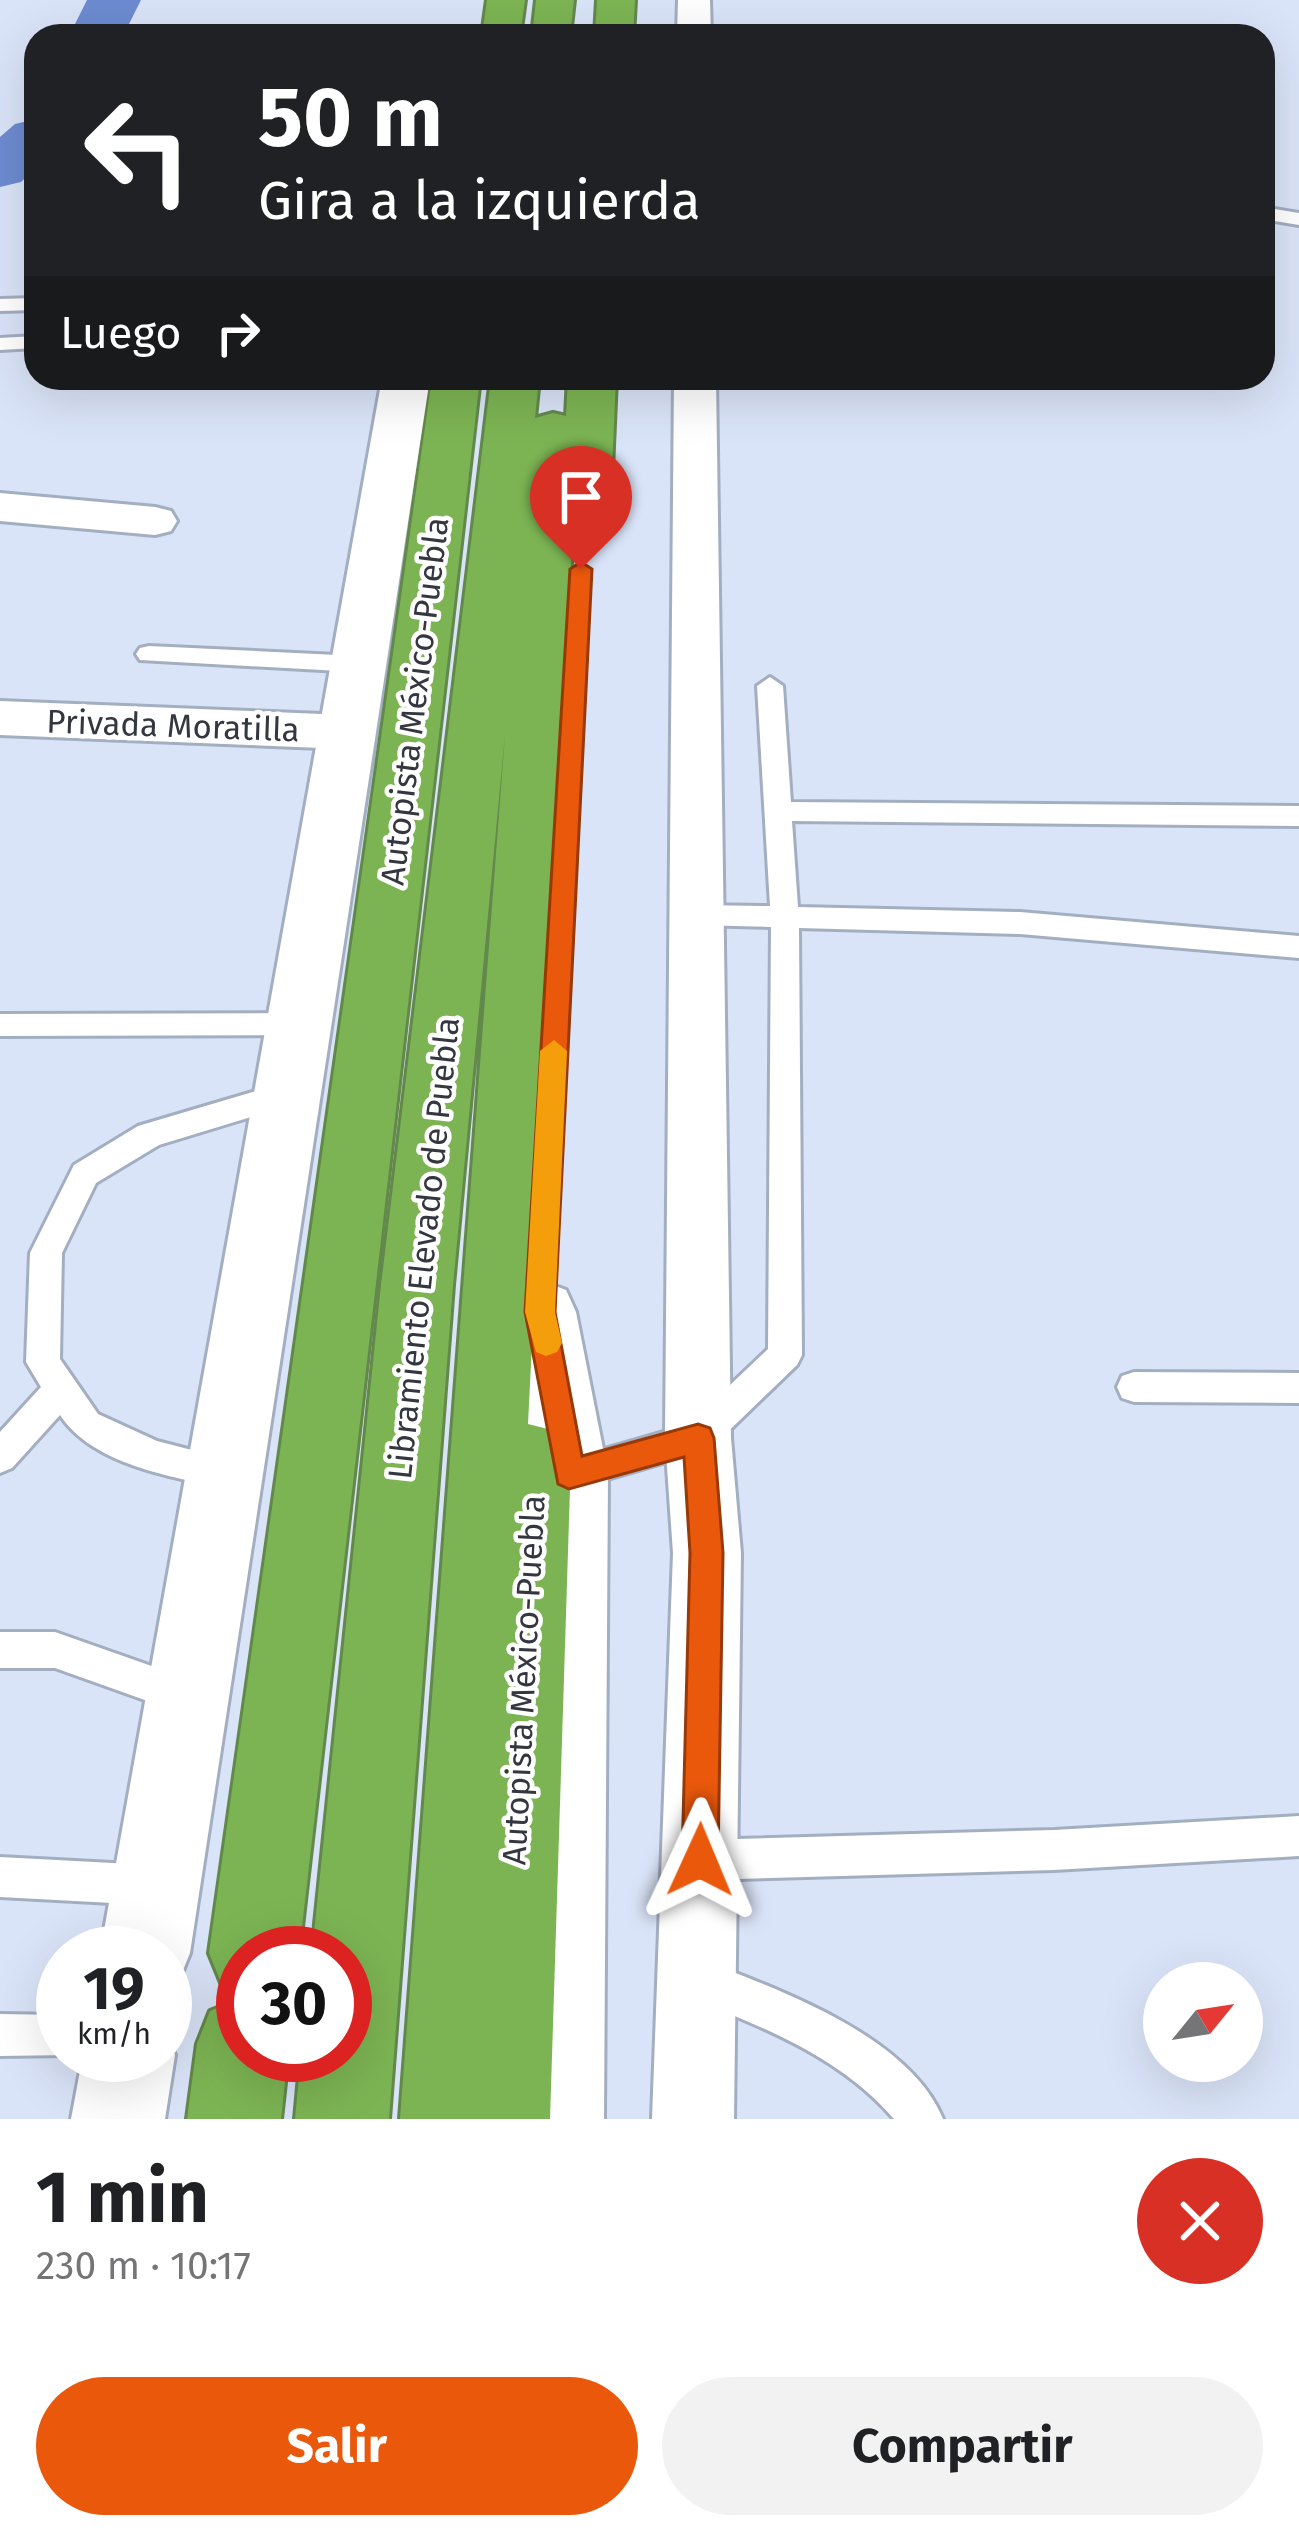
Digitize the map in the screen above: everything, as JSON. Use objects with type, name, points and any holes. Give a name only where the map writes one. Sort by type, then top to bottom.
[{"type":"highway","name":"Autopista México-Puebla","points":[[257,1926],[454,390]]},
{"type":"highway","name":"Libramiento Elevado de Puebla","points":[[342,2119],[417,1285],[513,390]]},
{"type":"highway","name":"Libramiento Elevado de Puebla","points":[[447,2119],[557,390]]},
{"type":"highway","name":"Autopista México-Puebla","points":[[503,2119],[540,1312],[591,390]]},
{"type":"highway","points":[[234,2119],[238,2082]]},
{"type":"street","points":[[149,1926],[404,390]]},
{"type":"street","points":[[693,2119],[707,1553],[698,1438],[695,390]]},
{"type":"street","points":[[0,508],[155,521]]},
{"type":"street","name":"Privada Moratilla","points":[[0,718],[346,732]]},
{"type":"street","points":[[540,1312],[569,1474],[557,2119]]},
{"type":"street","points":[[118,2119],[124,2082]]},
{"type":"lane","points":[[149,654],[358,664]]},
{"type":"lane","points":[[569,1474],[698,1438],[784,1354],[785,919],[770,686]]},
{"type":"lane","points":[[778,811],[1299,816]]},
{"type":"lane","points":[[697,915],[1020,923],[1299,946]]},
{"type":"lane","points":[[0,1024],[298,1024]]},
{"type":"lane","points":[[226,1473],[153,1456],[86,1425],[43,1362],[46,1253],[85,1174],[149,1135],[286,1094]]},
{"type":"lane","points":[[1135,1387],[1299,1388]]},
{"type":"lane","points":[[0,1456],[61,1389]]},
{"type":"lane","points":[[0,1650],[55,1650],[189,1697]]},
{"type":"lane","points":[[700,1860],[1054,1850],[1299,1836]]},
{"type":"lane","points":[[0,1876],[155,1886]]},
{"type":"lane","points":[[694,1978],[814,2026],[866,2062],[922,2119]]},
{"type":"lane","points":[[0,2036],[36,2036]]},
{"type":"waterway","points":[[102,24],[114,0]]},
{"type":"waterway","points":[[0,169],[24,147]]},
{"type":"slow traffic","points":[[546,1343],[540,1312],[554,1051]]},
{"type":"route","points":[[581,569],[540,1312],[569,1474],[698,1438],[707,1553],[700,1860]]}]
